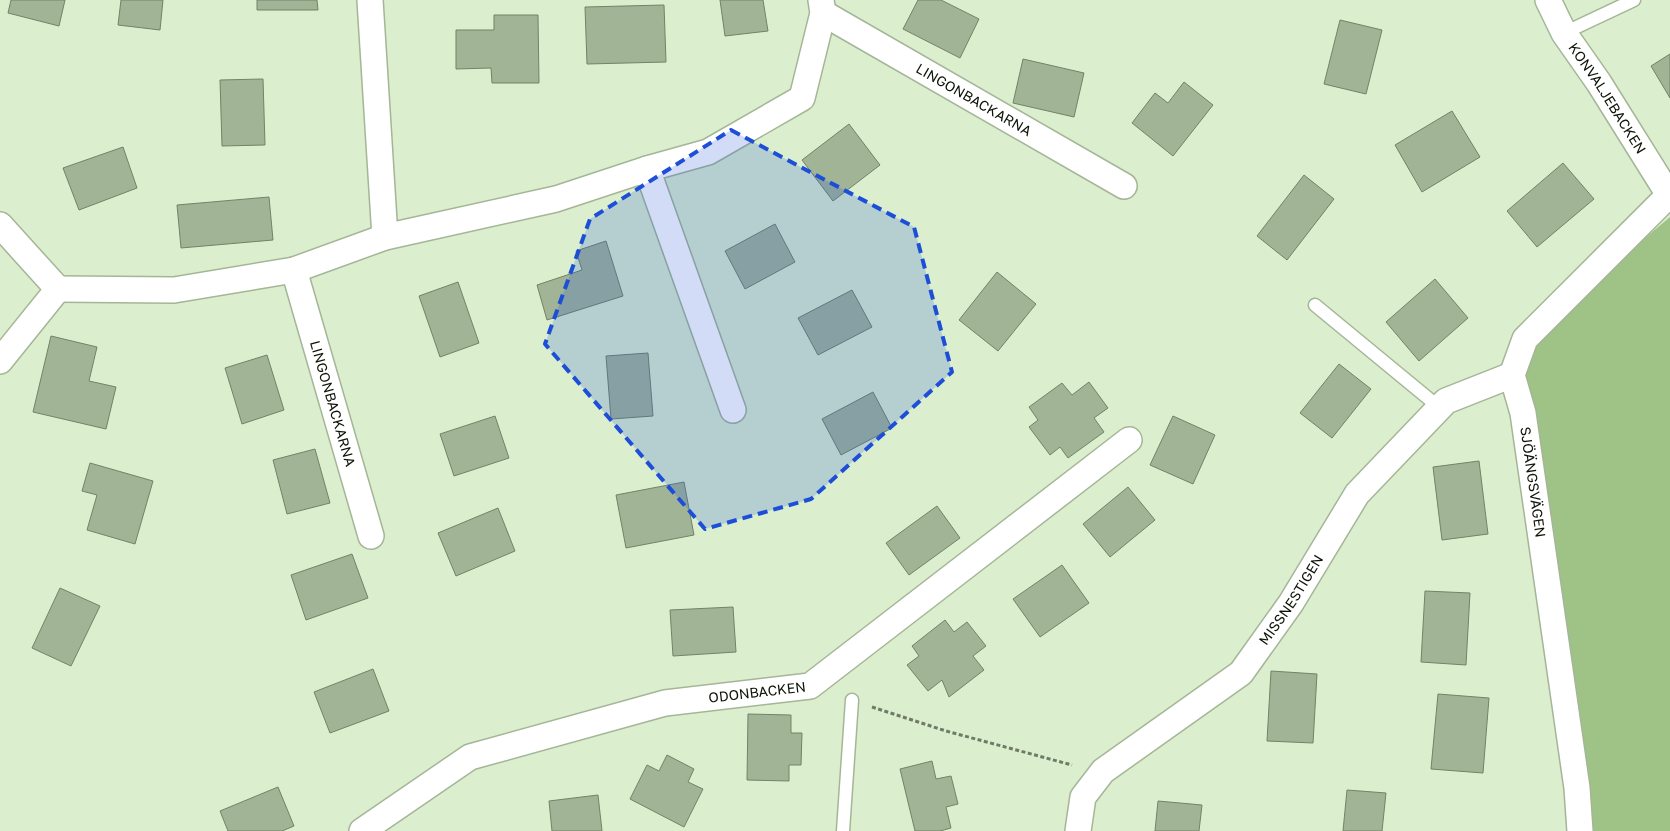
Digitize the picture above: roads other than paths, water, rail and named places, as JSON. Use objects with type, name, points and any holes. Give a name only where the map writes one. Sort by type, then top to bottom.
[{"type":"street","points":[[370,0],[385,237]]},
{"type":"street","name":"KONVALJEBACKEN","points":[[1548,0],[1564,33],[1670,194]]},
{"type":"street","name":"LINGONBACKARNA","points":[[58,289],[174,290],[294,270],[385,237],[556,199],[647,169],[708,152],[802,98],[822,7],[1124,186]]},
{"type":"street","points":[[647,169],[732,410]]},
{"type":"street","points":[[1512,375],[1525,339],[1670,194]]},
{"type":"street","points":[[0,225],[58,289],[0,361]]},
{"type":"street","name":"LINGONBACKARNA","points":[[294,270],[371,536]]},
{"type":"street","name":"MISSNESTIGEN","points":[[1078,831],[1083,797],[1103,771],[1241,673],[1291,602],[1357,494],[1446,402],[1512,375]]},
{"type":"street","name":"SJÖÄNGSVÄGEN","points":[[1512,375],[1522,413],[1577,788],[1580,831]]},
{"type":"street","name":"ODONBACKEN","points":[[374,827],[470,757],[665,703],[810,686],[1129,440]]},
{"type":"lane","points":[[1564,33],[1634,0]]},
{"type":"lane","points":[[1315,305],[1440,408]]},
{"type":"lane","points":[[843,831],[852,700]]}]
